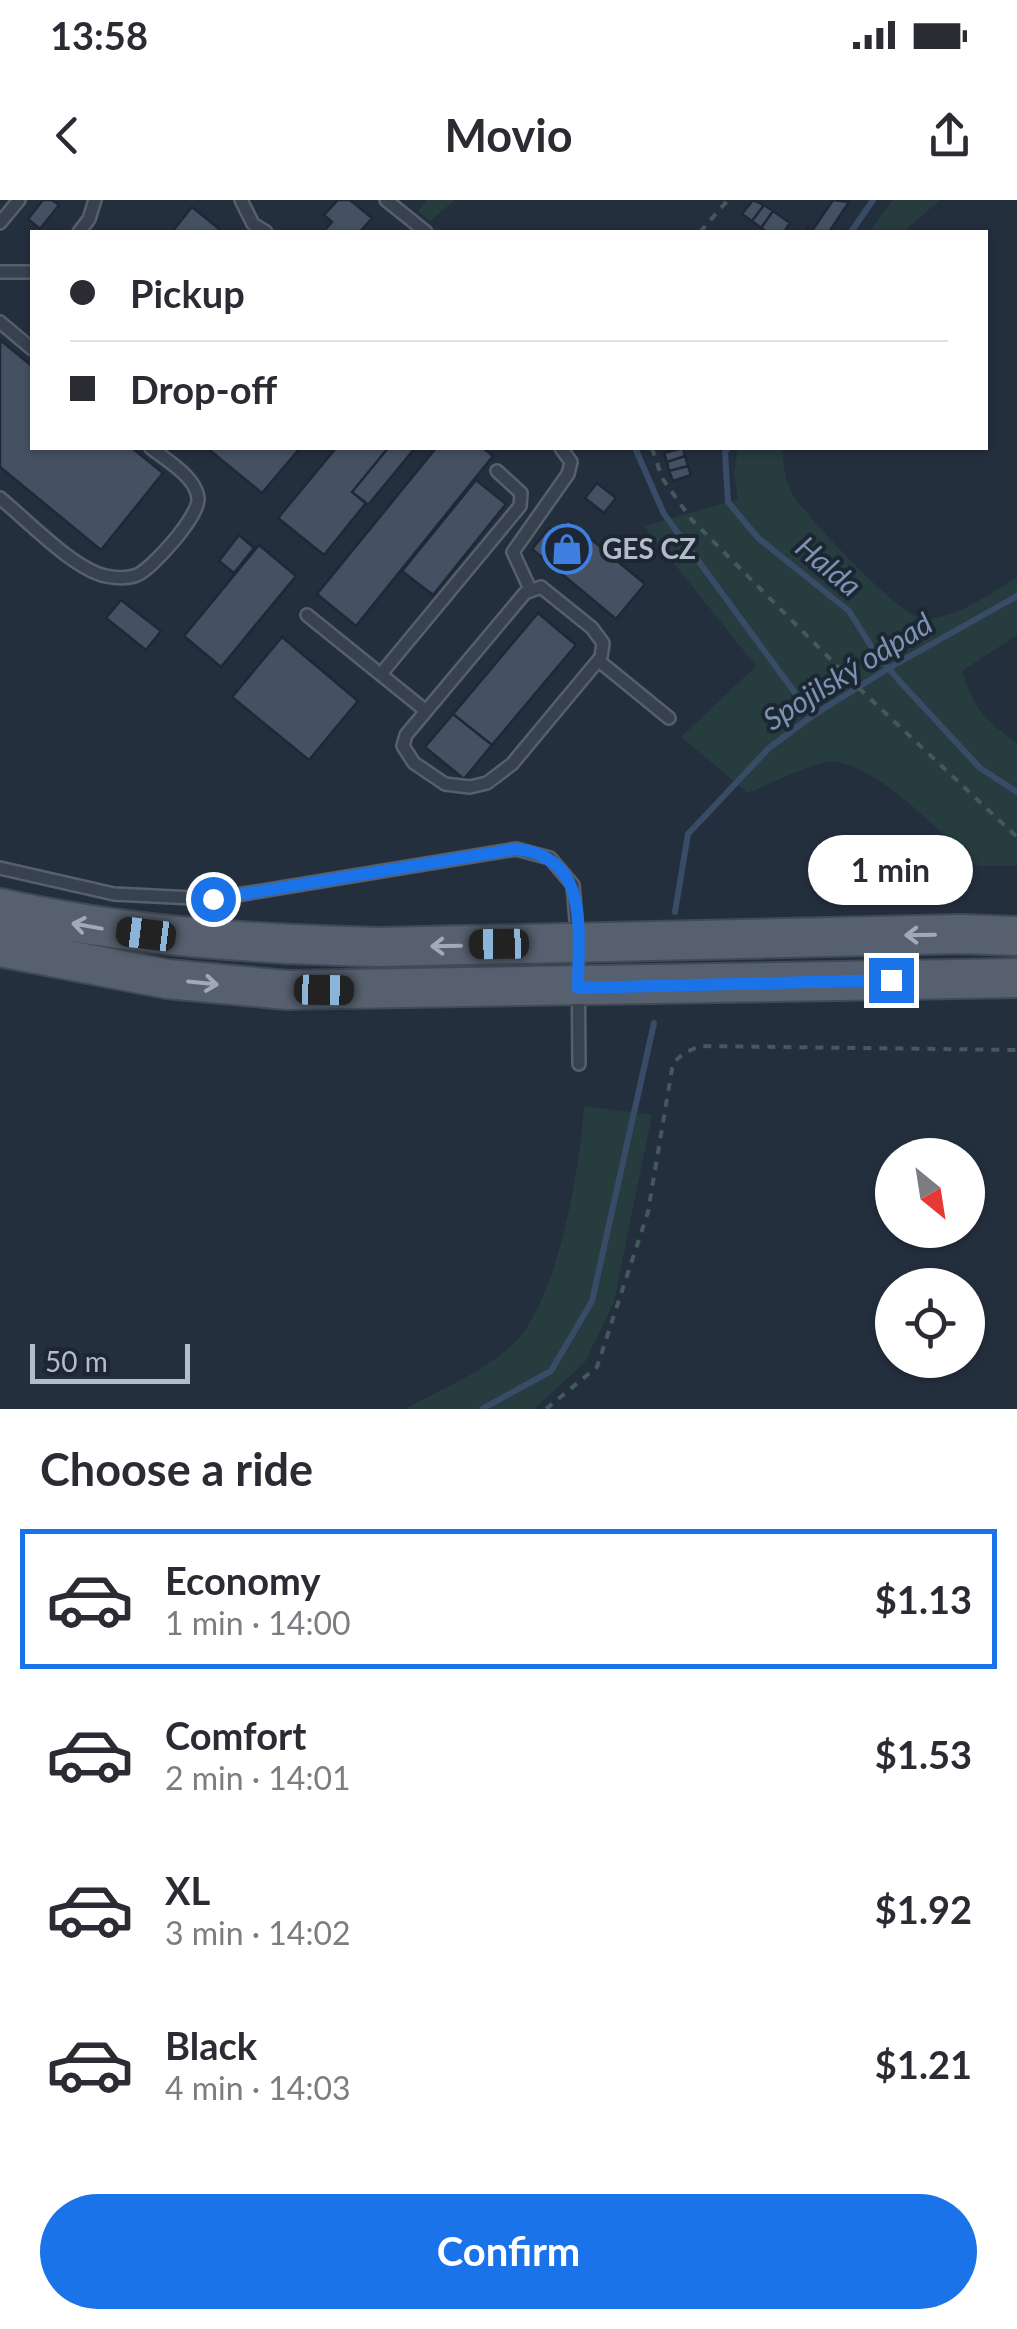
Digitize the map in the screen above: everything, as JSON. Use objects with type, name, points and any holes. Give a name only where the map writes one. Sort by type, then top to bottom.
[{"type":"main road","points":[[0,908],[116,930],[239,943],[380,947],[1017,936]]},
{"type":"main road","points":[[0,947],[107,970],[227,986],[361,991],[1017,978]]},
{"type":"lane","points":[[0,224],[19,200]]},
{"type":"lane","points":[[81,230],[89,220],[95,200]]},
{"type":"lane","points":[[241,200],[254,224],[263,230]]},
{"type":"lane","points":[[386,200],[424,230]]},
{"type":"lane","points":[[0,272],[30,272]]},
{"type":"lane","points":[[0,322],[30,347]]},
{"type":"lane","points":[[0,498],[86,567],[112,578],[137,575],[158,558],[198,503],[190,480],[153,450]]},
{"type":"lane","points":[[530,589],[512,552],[568,474],[570,462],[561,450]]},
{"type":"lane","points":[[381,674],[520,506],[521,493],[498,471]]},
{"type":"lane","points":[[541,587],[550,591],[596,632],[604,646],[599,661],[504,772],[477,786],[445,784],[405,752],[406,735],[530,589],[541,587]]},
{"type":"lane","points":[[307,615],[426,711]]},
{"type":"lane","points":[[599,661],[669,718]]},
{"type":"lane","points":[[0,868],[114,894],[213,899],[528,850],[550,858],[573,885],[578,943],[579,1064]]},
{"type":"path","points":[[702,230],[728,200]]},
{"type":"path","points":[[653,450],[662,478],[692,519],[863,692],[1017,837]]},
{"type":"path","points":[[546,1409],[597,1367],[648,1212],[673,1064],[684,1053],[700,1046],[1017,1050]]},
{"type":"green space","points":[[427,200],[455,200],[430,221],[418,211]]},
{"type":"green space","points":[[893,200],[940,200],[905,230],[870,230]]},
{"type":"green space","points":[[738,450],[782,450],[788,482],[800,504],[872,581],[918,617],[956,612],[1017,578],[1017,635],[962,671],[982,713],[1017,743],[1017,866],[977,866],[907,802],[866,772],[846,764],[820,764],[748,793],[681,737],[756,666],[644,526],[738,499],[734,475]]},
{"type":"green space","points":[[584,1106],[652,1115],[614,1302],[585,1362],[534,1409],[405,1409],[487,1365],[511,1346],[527,1326],[542,1300],[564,1234],[578,1164]]},
{"type":"building","points":[[43,200],[59,205],[40,229],[28,219]]},
{"type":"building","points":[[338,200],[350,200],[372,218],[362,230],[325,230],[332,222],[324,215]]},
{"type":"building","points":[[753,200],[764,205],[752,221],[742,214]]},
{"type":"building","points":[[833,200],[849,202],[830,230],[813,230]]},
{"type":"building","points":[[764,205],[773,211],[761,228],[752,221]]},
{"type":"building","points":[[192,207],[221,230],[174,230]]},
{"type":"building","points":[[773,211],[790,223],[785,230],[761,228]]},
{"type":"building","points":[[0,340],[30,364],[30,450],[134,450],[163,473],[101,550],[0,467]]},
{"type":"building","points":[[209,450],[298,450],[262,493]]},
{"type":"building","points":[[334,450],[386,450],[352,492],[366,503],[324,555],[278,518]]},
{"type":"building","points":[[386,450],[413,450],[368,505],[352,492]]},
{"type":"building","points":[[434,450],[486,450],[493,456],[356,626],[317,594]]},
{"type":"building","points":[[684,450],[685,456],[667,462],[664,453]]},
{"type":"building","points":[[685,456],[688,466],[669,471],[667,462]]},
{"type":"building","points":[[688,466],[691,475],[673,481],[669,471]]},
{"type":"building","points":[[476,480],[506,504],[433,595],[402,571]]},
{"type":"building","points":[[597,483],[616,498],[604,513],[585,498]]},
{"type":"building","points":[[568,520],[645,584],[616,619],[532,549],[549,528],[557,534]]},
{"type":"building","points":[[239,535],[254,548],[234,573],[219,561]]},
{"type":"building","points":[[259,545],[296,576],[221,667],[184,636]]},
{"type":"building","points":[[121,600],[161,631],[146,650],[106,618]]},
{"type":"building","points":[[538,613],[576,645],[492,745],[453,714]]},
{"type":"building","points":[[282,637],[358,701],[309,760],[232,697]]},
{"type":"building","points":[[453,714],[492,745],[464,779],[425,747]]},
{"type":"waterway","name":"Halda","points":[[852,230],[873,200]]},
{"type":"waterway","points":[[636,450],[664,514],[812,716]]},
{"type":"waterway","name":"Halda","points":[[726,450],[728,502],[758,538],[849,611],[876,654],[980,768],[1017,792]]},
{"type":"waterway","name":"Spojilský odpad","points":[[675,912],[688,834],[769,748],[889,668],[1017,596]]},
{"type":"waterway","name":"Spojilský odpad","points":[[482,1409],[551,1371],[592,1301],[654,1023]]},
{"type":"place","name":"GES CZ","points":[[567,549]]},
{"type":"route","points":[[213,899],[528,850],[550,858],[573,885],[578,988],[891,980]]}]
